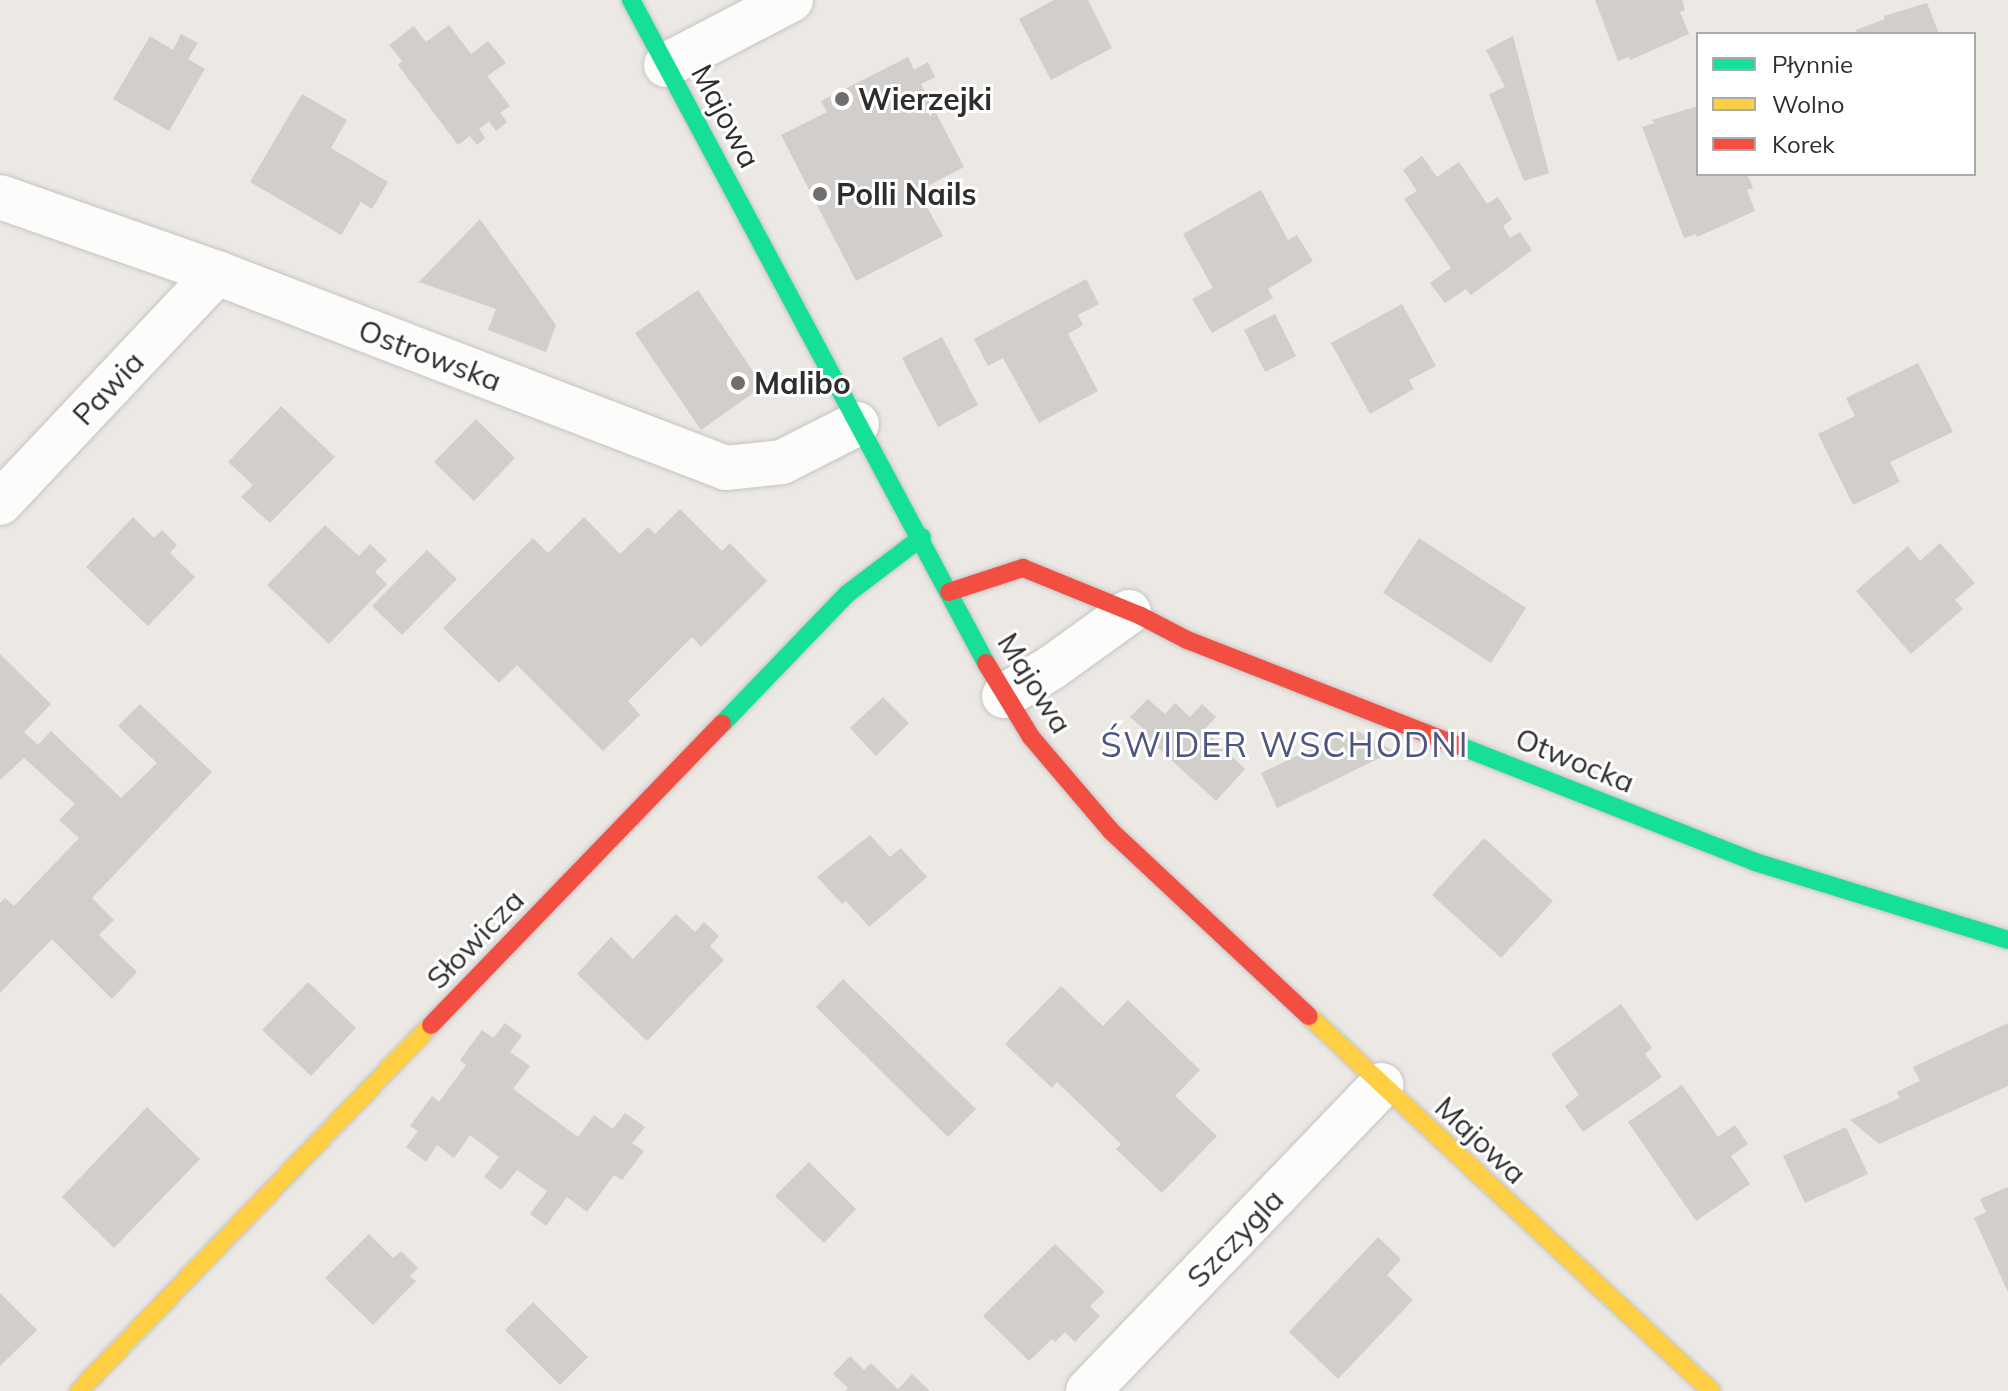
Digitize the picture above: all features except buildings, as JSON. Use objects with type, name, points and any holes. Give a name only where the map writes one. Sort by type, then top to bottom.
[{"type":"street","name":"Majowa","points":[[631,0],[857,424],[922,537],[1004,696],[1031,737],[1111,831],[1711,1391]]},
{"type":"street","points":[[666,65],[791,0]]},
{"type":"street","name":"Ostrowska","points":[[0,197],[217,273],[726,468],[782,462],[857,424]]},
{"type":"street","name":"Pawia","points":[[0,503],[217,273]]},
{"type":"street","name":"Słowicza","points":[[79,1391],[847,594],[922,537]]},
{"type":"street","name":"Otwocka","points":[[949,592],[1023,568],[1187,640],[1755,862],[2008,940]]},
{"type":"street","points":[[1004,696],[1051,668],[1129,612]]},
{"type":"street","name":"Szczygla","points":[[1088,1391],[1381,1085]]},
{"type":"traffic: fast","points":[[631,0],[986,663]]},
{"type":"traffic: fast","points":[[722,724],[847,594],[922,537]]},
{"type":"traffic: fast","points":[[1457,745],[1755,862],[2008,940]]},
{"type":"traffic: slow","points":[[1309,1016],[1711,1391]]},
{"type":"traffic: slow","points":[[79,1391],[431,1025]]},
{"type":"traffic: jam","points":[[949,592],[1023,568],[1141,616],[1187,640],[1457,745]]},
{"type":"traffic: jam","points":[[986,663],[1031,737],[1111,831],[1309,1016]]},
{"type":"traffic: jam","points":[[431,1025],[722,724]]},
{"type":"place","name":"Wierzejki","points":[[842,99]]},
{"type":"place","name":"Polli Nails","points":[[820,194]]},
{"type":"place","name":"Malibo","points":[[738,383]]},
{"type":"district","name":"ŚWIDER WSCHODNI","points":[[1285,745]]}]
